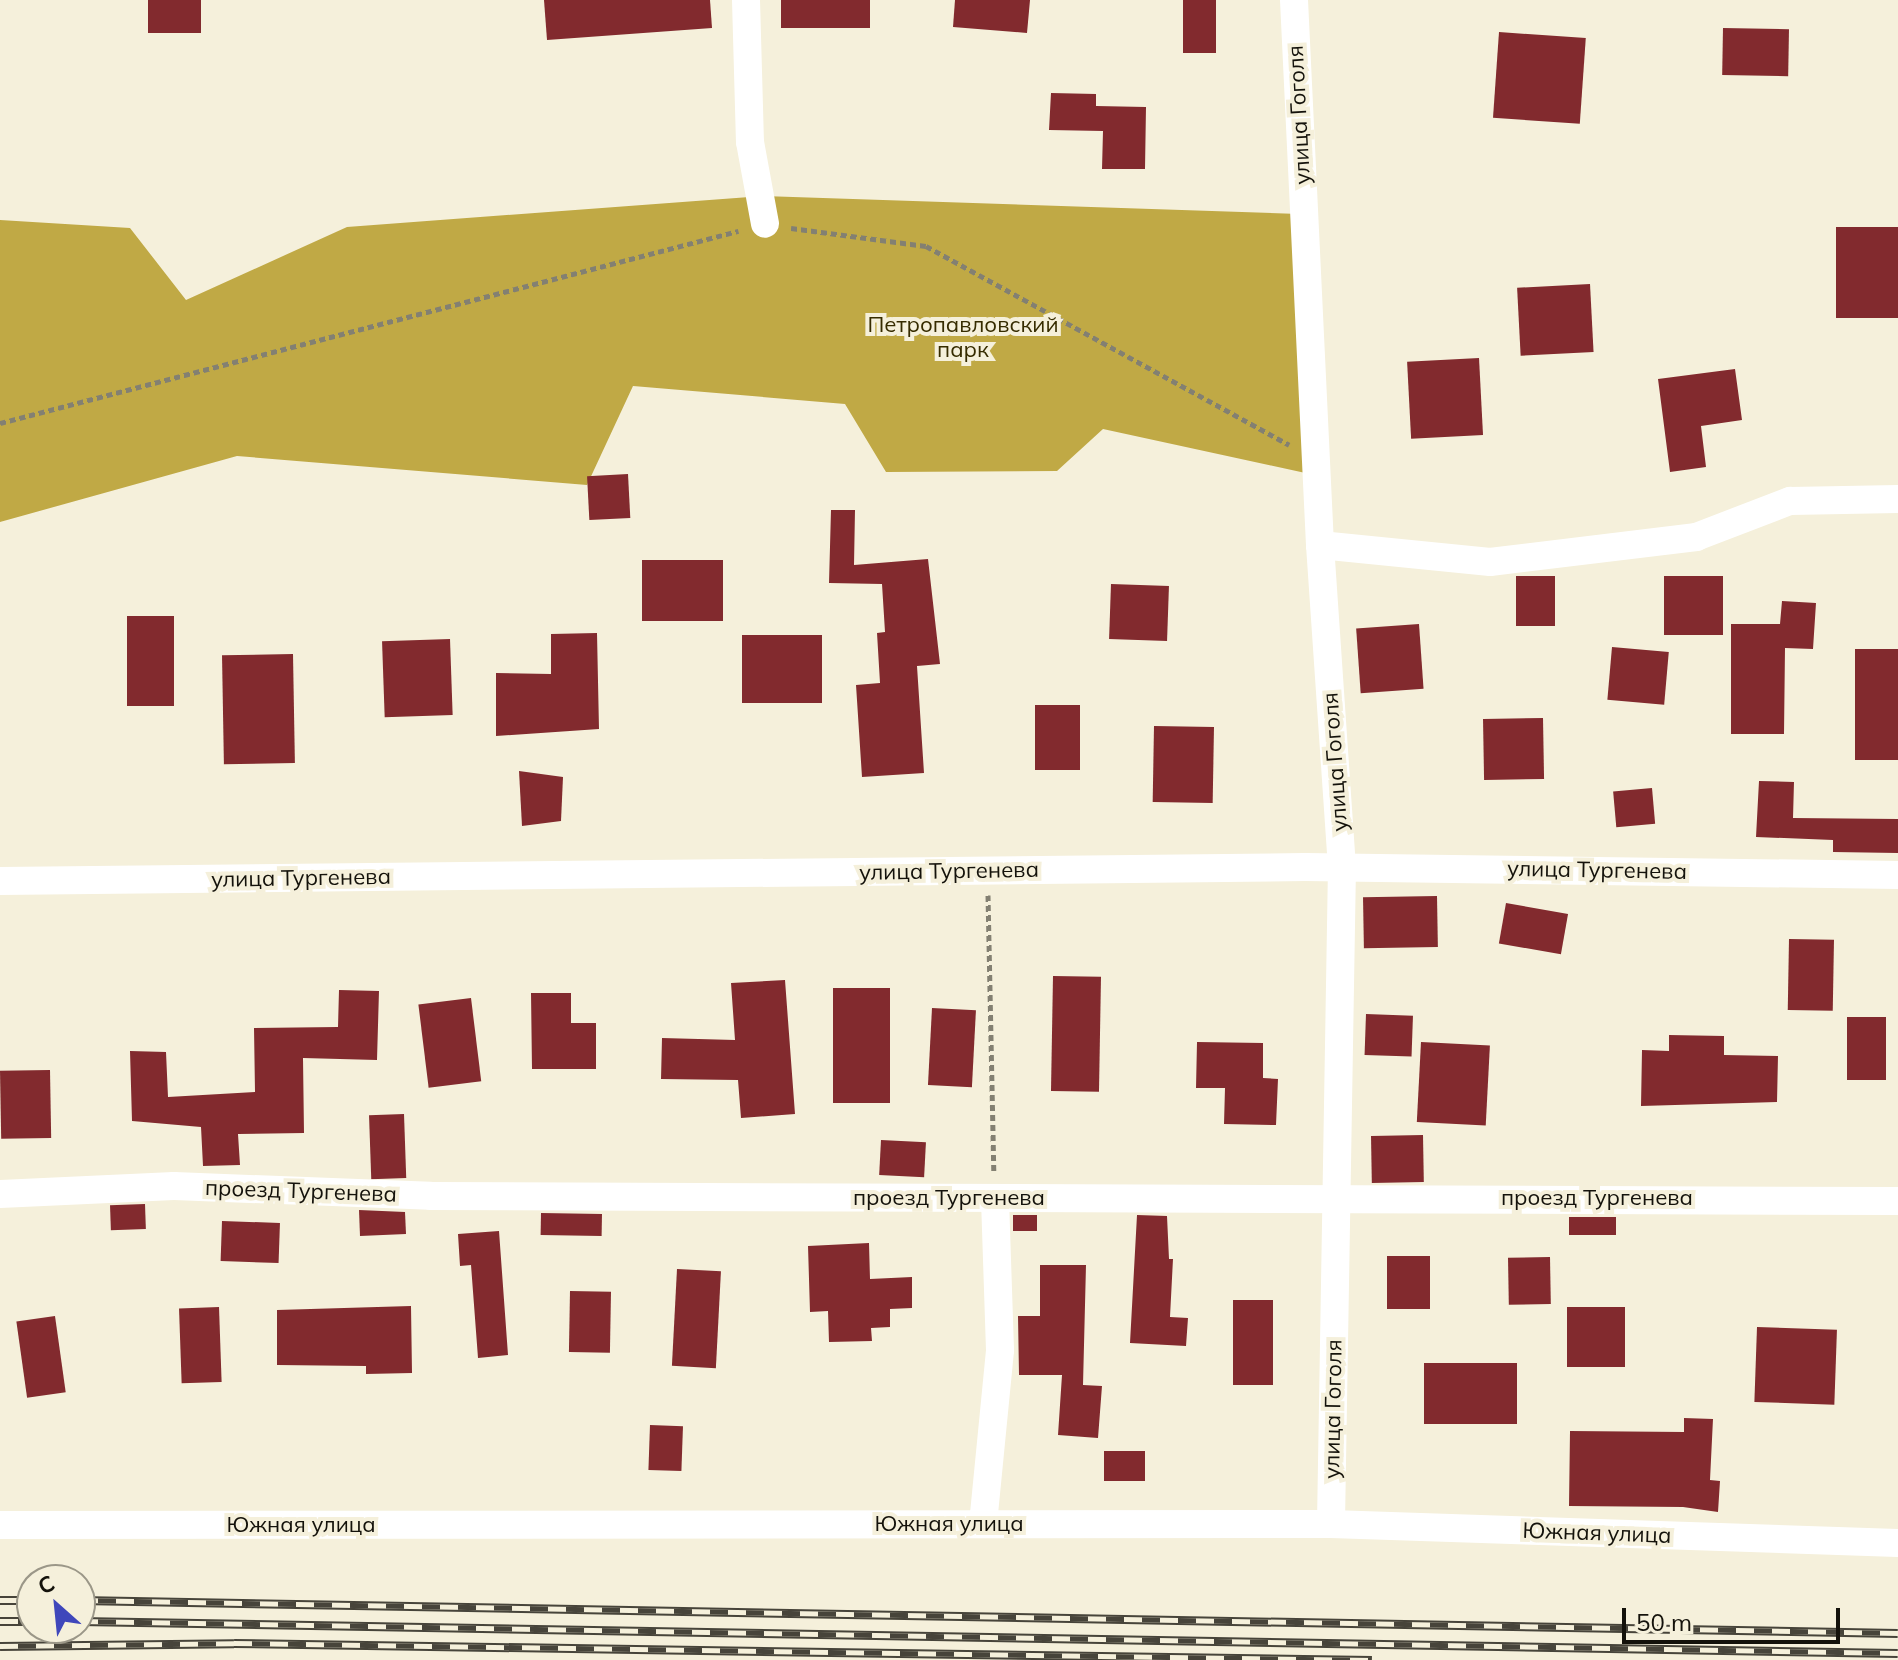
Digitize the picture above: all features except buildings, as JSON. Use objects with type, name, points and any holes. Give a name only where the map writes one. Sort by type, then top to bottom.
[{"type":"street","points":[[746,0],[750,142],[765,224]]},
{"type":"street","name":"улица Гоголя","points":[[1294,0],[1315,459],[1342,866],[1339,1200],[1331,1524]]},
{"type":"street","points":[[1320,545],[1490,562],[1696,537],[1790,501],[1898,499]]},
{"type":"street","name":"улица Тургенева","points":[[0,881],[1342,866],[1898,875]]},
{"type":"street","name":"проезд Тургенева","points":[[0,1194],[174,1186],[430,1196],[1898,1201]]},
{"type":"street","points":[[983,1524],[1000,1350],[995,1198]]},
{"type":"street","name":"Южная улица","points":[[0,1525],[1331,1524],[1898,1543]]},
{"type":"path","points":[[0,423],[765,224],[926,246],[1315,459]]},
{"type":"path","points":[[987,870],[995,1198]]},
{"type":"green space","name":"Петропавловский парк","points":[[763,196],[1299,214],[1310,474],[1103,429],[1057,471],[886,472],[845,404],[633,386],[587,485],[237,456],[0,522],[0,220],[130,228],[186,300],[347,227]]},
{"type":"railway","points":[[0,1600],[16,1600]]},
{"type":"railway","points":[[96,1600],[1898,1633]]},
{"type":"railway","points":[[0,1621],[16,1621]]},
{"type":"railway","points":[[96,1621],[1898,1653]]},
{"type":"railway","points":[[0,1646],[234,1643],[1372,1660]]}]
